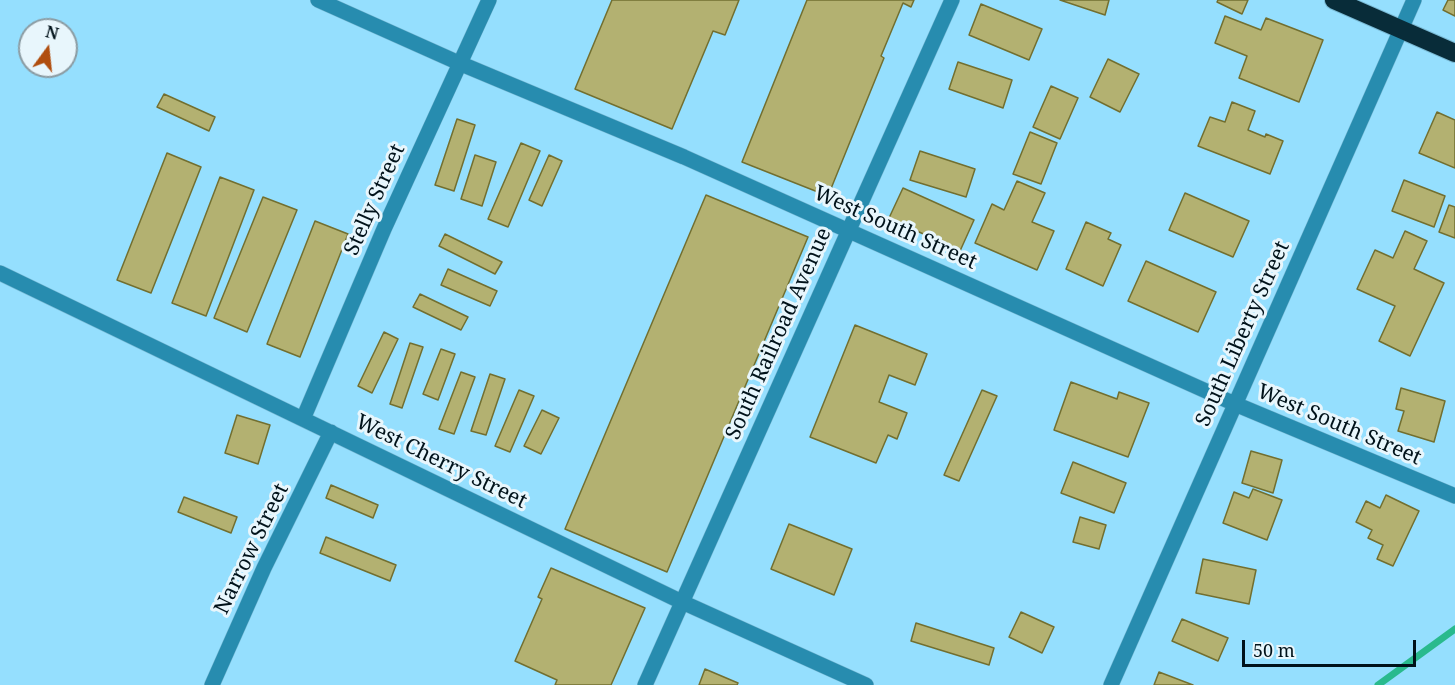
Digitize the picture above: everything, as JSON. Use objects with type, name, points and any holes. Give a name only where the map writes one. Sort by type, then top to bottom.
[{"type":"highway","points":[[1334,0],[1455,53]]},
{"type":"street","name":"West South Street","points":[[318,0],[459,63],[684,157],[1235,404],[1455,496]]},
{"type":"street","name":"Stelly Street","points":[[303,419],[384,229],[489,0]]},
{"type":"street","name":"South Railroad Avenue","points":[[645,685],[952,0]]},
{"type":"street","name":"South Liberty Street","points":[[1111,685],[1414,0]]},
{"type":"street","name":"West Cherry Street","points":[[0,273],[682,602],[866,685]]},
{"type":"street","name":"Narrow Street","points":[[212,685],[264,568],[331,432]]},
{"type":"building","points":[[612,0],[739,0],[725,35],[713,31],[672,129],[575,89]]},
{"type":"building","points":[[807,0],[914,0],[911,7],[903,3],[881,56],[884,58],[828,196],[742,162]]},
{"type":"building","points":[[1060,0],[1109,0],[1105,15]]},
{"type":"building","points":[[1218,0],[1248,0],[1242,14],[1217,2]]},
{"type":"building","points":[[1448,0],[1455,0],[1455,16],[1443,10]]},
{"type":"building","points":[[981,4],[1042,29],[1029,60],[969,35]]},
{"type":"building","points":[[1225,16],[1261,30],[1266,18],[1323,40],[1299,102],[1239,78],[1247,56],[1215,43]]},
{"type":"building","points":[[1108,59],[1139,74],[1120,112],[1090,97]]},
{"type":"building","points":[[958,62],[1012,80],[1003,108],[949,89]]},
{"type":"building","points":[[1051,86],[1078,98],[1060,139],[1033,127]]},
{"type":"building","points":[[164,94],[215,117],[209,131],[157,107]]},
{"type":"building","points":[[1232,102],[1255,111],[1248,130],[1283,141],[1270,174],[1198,146],[1210,117],[1225,122]]},
{"type":"building","points":[[1437,112],[1455,120],[1455,168],[1419,153]]},
{"type":"building","points":[[457,119],[475,125],[454,191],[435,185]]},
{"type":"building","points":[[1030,132],[1057,143],[1041,184],[1013,174]]},
{"type":"building","points":[[521,143],[540,151],[508,227],[488,219]]},
{"type":"building","points":[[920,151],[975,169],[966,197],[910,180]]},
{"type":"building","points":[[167,153],[201,167],[151,293],[117,280]]},
{"type":"building","points":[[475,155],[496,162],[482,206],[461,199]]},
{"type":"building","points":[[549,155],[562,161],[542,206],[529,200]]},
{"type":"building","points":[[220,177],[254,190],[206,316],[172,303]]},
{"type":"building","points":[[1404,180],[1445,196],[1434,227],[1392,211]]},
{"type":"building","points":[[1017,181],[1045,193],[1032,222],[1054,231],[1037,270],[975,243],[992,204],[1004,210]]},
{"type":"building","points":[[903,188],[974,220],[960,251],[889,218]]},
{"type":"building","points":[[1185,193],[1249,221],[1233,257],[1169,230]]},
{"type":"building","points":[[706,195],[808,237],[667,572],[565,529]]},
{"type":"building","points":[[263,197],[297,210],[247,332],[214,318]]},
{"type":"building","points":[[1449,205],[1455,207],[1455,238],[1439,232]]},
{"type":"building","points":[[315,221],[348,234],[300,357],[267,344]]},
{"type":"building","points":[[1086,222],[1111,233],[1108,239],[1121,245],[1103,286],[1066,269]]},
{"type":"building","points":[[1405,231],[1427,241],[1414,269],[1444,283],[1410,356],[1379,341],[1395,306],[1357,289],[1375,250],[1393,258]]},
{"type":"building","points":[[445,234],[502,262],[495,274],[439,246]]},
{"type":"building","points":[[1146,261],[1216,292],[1198,332],[1128,301]]},
{"type":"building","points":[[448,269],[497,291],[490,306],[441,285]]},
{"type":"building","points":[[420,294],[468,317],[461,330],[413,307]]},
{"type":"building","points":[[855,325],[927,354],[915,385],[889,375],[879,402],[907,413],[897,439],[888,435],[876,463],[810,437]]},
{"type":"building","points":[[384,332],[398,339],[372,393],[358,386]]},
{"type":"building","points":[[410,343],[423,347],[402,408],[390,404]]},
{"type":"building","points":[[441,349],[455,354],[438,400],[423,394]]},
{"type":"building","points":[[461,372],[475,377],[454,434],[439,429]]},
{"type":"building","points":[[490,374],[505,379],[486,435],[471,431]]},
{"type":"building","points":[[1071,382],[1117,399],[1119,392],[1149,403],[1128,457],[1054,430]]},
{"type":"building","points":[[1401,388],[1445,401],[1434,442],[1398,431],[1404,411],[1396,409]]},
{"type":"building","points":[[519,390],[534,396],[510,452],[495,446]]},
{"type":"building","points":[[982,390],[997,396],[959,481],[944,475]]},
{"type":"building","points":[[542,410],[559,418],[541,454],[524,446]]},
{"type":"building","points":[[237,415],[270,425],[258,464],[225,453]]},
{"type":"building","points":[[1251,451],[1282,460],[1273,493],[1242,483]]},
{"type":"building","points":[[1073,462],[1126,483],[1114,513],[1061,493]]},
{"type":"building","points":[[331,485],[378,505],[373,518],[326,498]]},
{"type":"building","points":[[1253,489],[1282,500],[1267,540],[1223,523],[1234,492],[1249,498]]},
{"type":"building","points":[[1386,495],[1419,511],[1393,566],[1377,559],[1383,545],[1368,538],[1372,530],[1356,522],[1366,501],[1380,508]]},
{"type":"building","points":[[184,497],[237,517],[231,533],[178,512]]},
{"type":"building","points":[[1080,517],[1106,525],[1099,549],[1073,542]]},
{"type":"building","points":[[789,524],[852,549],[834,595],[771,569]]},
{"type":"building","points":[[326,537],[396,565],[390,581],[320,553]]},
{"type":"building","points":[[1203,559],[1256,570],[1249,604],[1196,593]]},
{"type":"building","points":[[551,568],[645,608],[611,685],[555,685],[557,680],[515,661],[542,599],[538,597]]},
{"type":"building","points":[[1021,612],[1054,627],[1042,653],[1009,637]]},
{"type":"building","points":[[1182,619],[1228,638],[1218,661],[1172,641]]},
{"type":"building","points":[[916,623],[994,648],[989,665],[911,641]]},
{"type":"building","points":[[705,669],[738,683],[737,685],[699,685]]},
{"type":"building","points":[[1159,672],[1193,685],[1154,685]]},
{"type":"waterway","points":[[1378,685],[1455,629]]}]
